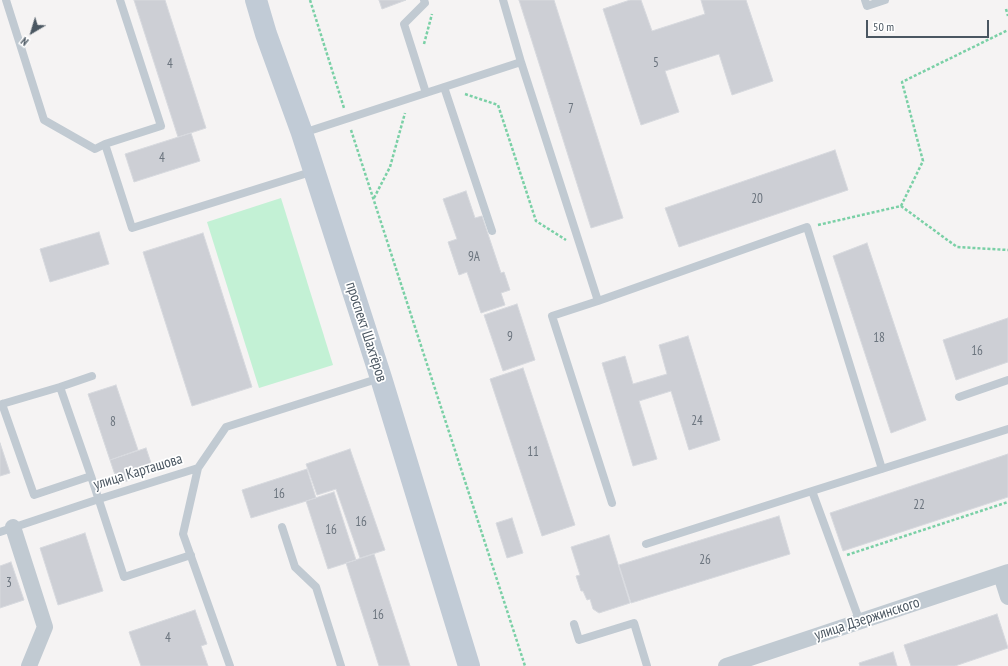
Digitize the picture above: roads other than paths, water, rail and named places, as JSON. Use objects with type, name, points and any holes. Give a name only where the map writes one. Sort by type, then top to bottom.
[{"type":"main road","name":"проспект Шахтёров","points":[[256,0],[266,34],[302,133],[381,378],[469,666]]},
{"type":"street","points":[[6,529],[45,627],[30,666]]},
{"type":"street","points":[[1004,574],[1008,597]]},
{"type":"street","name":"улица Дзержинского","points":[[726,666],[1004,574]]},
{"type":"lane","points":[[6,0],[44,120],[95,149],[105,144],[161,126],[120,0]]},
{"type":"lane","points":[[424,0],[425,2],[404,24],[426,93]]},
{"type":"lane","points":[[503,0],[521,62],[598,301]]},
{"type":"lane","points":[[865,0],[867,6],[885,0]]},
{"type":"lane","points":[[302,133],[521,62]]},
{"type":"lane","points":[[444,87],[492,231]]},
{"type":"lane","points":[[105,144],[132,228],[314,171]]},
{"type":"lane","points":[[612,503],[552,316],[807,227],[882,469]]},
{"type":"lane","points":[[90,476],[34,494],[1,404],[92,376]]},
{"type":"lane","name":"улица Карташова","points":[[6,529],[198,468],[226,428],[381,378]]},
{"type":"lane","points":[[959,397],[1008,380]]},
{"type":"lane","points":[[60,387],[99,499],[124,577],[191,555]]},
{"type":"lane","points":[[646,544],[1008,429]]},
{"type":"lane","points":[[198,468],[183,534],[230,666]]},
{"type":"lane","points":[[812,491],[860,622]]},
{"type":"lane","points":[[282,527],[295,567],[316,587],[341,666]]},
{"type":"lane","points":[[574,624],[579,640],[634,623],[647,666]]}]
